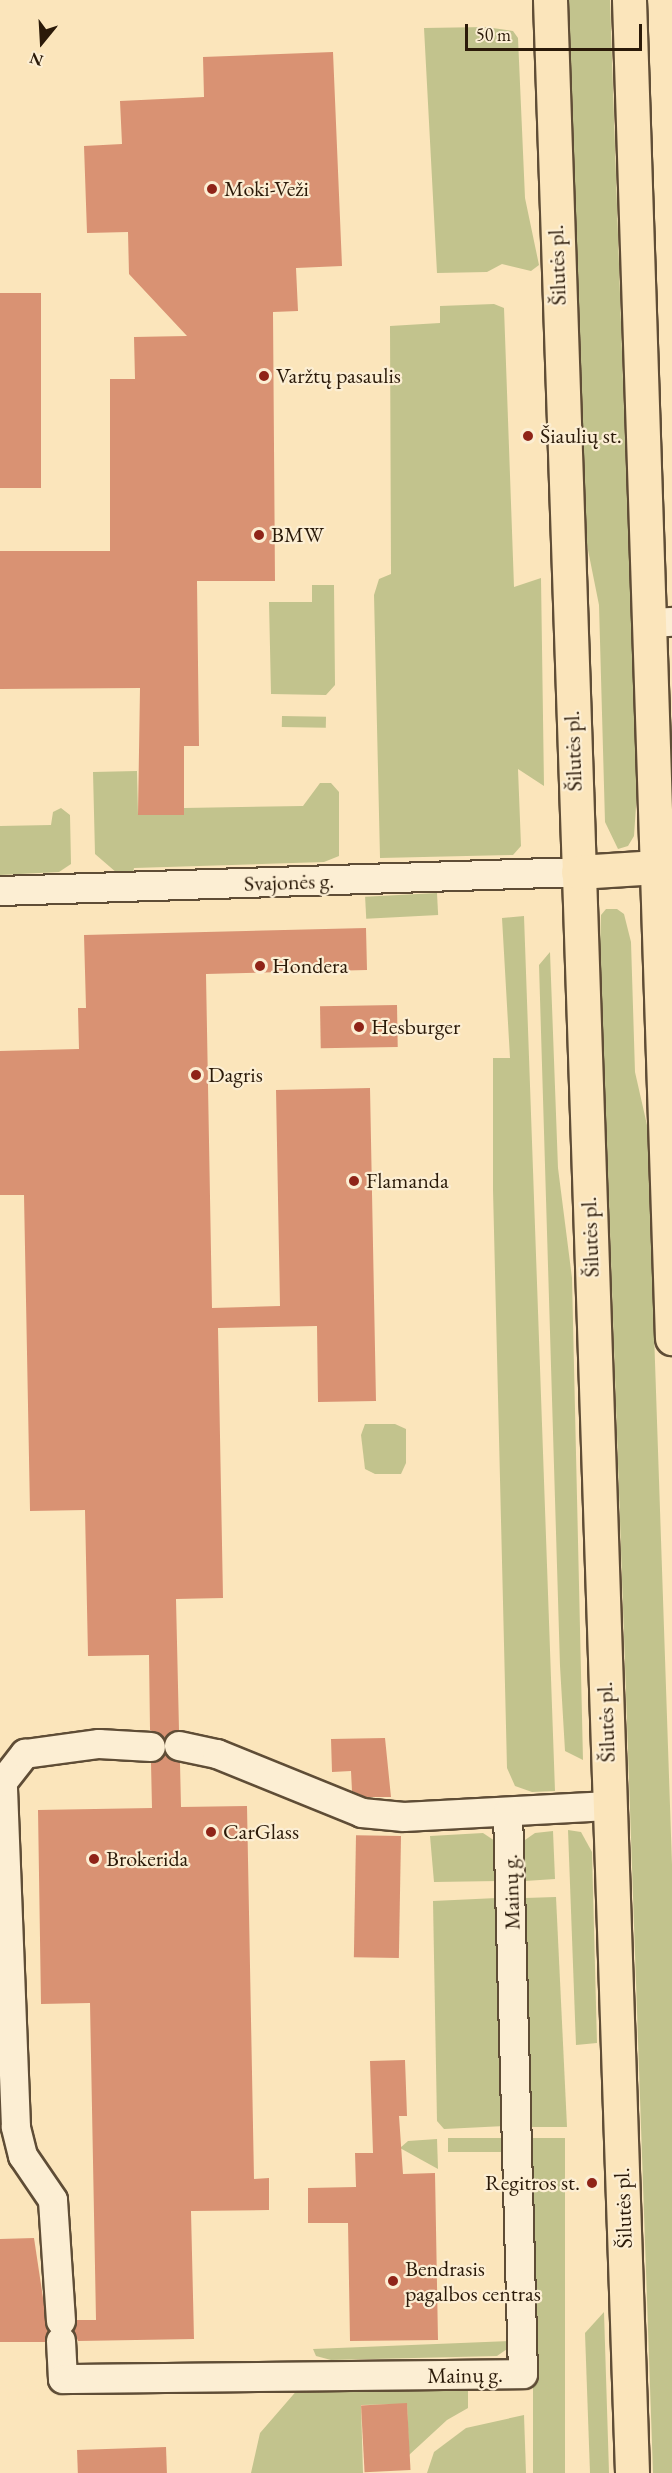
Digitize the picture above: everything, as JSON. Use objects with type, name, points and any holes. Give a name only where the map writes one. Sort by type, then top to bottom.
[{"type":"main road","name":"Šilutės pl.","points":[[550,0],[632,2473]]},
{"type":"main road","points":[[629,0],[661,623],[657,867],[672,1338]]},
{"type":"main road","points":[[578,872],[657,867]]},
{"type":"street","name":"Svajonės g.","points":[[0,891],[578,872]]},
{"type":"street","name":"Mainų g.","points":[[151,1747],[99,1744],[25,1754],[3,1782],[16,2127],[23,2156],[53,2200],[63,2379],[523,2374],[508,1813]]},
{"type":"street","points":[[179,1746],[217,1754],[362,1813],[404,1817],[609,1806]]},
{"type":"green space","points":[[569,0],[610,0],[637,792],[634,836],[628,846],[618,849],[605,822],[599,605],[587,545]]},
{"type":"green space","points":[[486,27],[513,31],[518,38],[525,198],[539,265],[531,271],[502,264],[487,272],[437,273],[424,28]]},
{"type":"green space","points":[[494,304],[504,308],[514,587],[541,578],[544,786],[518,769],[521,846],[513,855],[380,858],[374,595],[379,579],[391,574],[390,326],[440,323],[440,306]]},
{"type":"green space","points":[[312,585],[334,585],[335,685],[326,695],[271,694],[269,602],[312,602]]},
{"type":"green space","points":[[282,716],[326,717],[326,728],[282,727]]},
{"type":"green space","points":[[137,771],[138,815],[184,815],[184,808],[303,806],[320,783],[331,783],[339,792],[339,856],[324,862],[134,868],[133,873],[117,873],[95,854],[93,772]]},
{"type":"green space","points":[[61,808],[70,815],[71,864],[59,872],[0,875],[0,826],[51,825],[53,812]]},
{"type":"green space","points":[[437,893],[438,915],[366,919],[365,897]]},
{"type":"green space","points":[[606,909],[617,909],[624,914],[631,942],[635,1072],[647,1125],[672,1865],[672,2473],[653,2473],[600,944],[601,915]]},
{"type":"green space","points":[[524,916],[555,1791],[532,1792],[515,1786],[507,1768],[493,1190],[493,1058],[510,1058],[502,918]]},
{"type":"green space","points":[[550,952],[558,1168],[572,1278],[583,1760],[565,1751],[560,1666],[539,965]]},
{"type":"green space","points":[[365,1424],[395,1424],[406,1429],[406,1463],[401,1474],[375,1474],[365,1469],[361,1435]]},
{"type":"green space","points":[[568,1830],[581,1832],[592,1852],[597,2043],[576,2045]]},
{"type":"green space","points":[[553,1831],[555,1879],[525,1881],[525,1840],[535,1833]]},
{"type":"green space","points":[[483,1833],[495,1841],[498,1881],[434,1882],[430,1836]]},
{"type":"green space","points":[[556,1897],[567,2127],[531,2127],[525,1898]]},
{"type":"green space","points":[[497,1898],[505,2126],[444,2129],[437,2121],[433,1901]]},
{"type":"green space","points":[[448,2138],[504,2138],[504,2152],[448,2152]]},
{"type":"green space","points":[[533,2138],[565,2138],[565,2473],[533,2473]]},
{"type":"green space","points":[[437,2139],[438,2169],[400,2148],[408,2141]]},
{"type":"green space","points":[[604,2312],[609,2473],[590,2473],[585,2333]]},
{"type":"green space","points":[[511,2341],[510,2347],[497,2356],[331,2360],[316,2356],[313,2349]]},
{"type":"green space","points":[[468,2385],[468,2408],[447,2420],[409,2455],[407,2404],[361,2405],[363,2473],[251,2473],[260,2433],[299,2388]]},
{"type":"green space","points":[[524,2415],[526,2473],[427,2473],[434,2452],[466,2428]]},
{"type":"building","points":[[333,52],[342,266],[296,268],[298,311],[273,312],[275,581],[197,581],[199,746],[184,746],[184,815],[138,815],[140,688],[0,689],[0,551],[110,551],[110,379],[135,379],[134,337],[187,336],[129,274],[128,232],[87,233],[84,146],[122,144],[120,101],[204,97],[203,57]]},
{"type":"building","points":[[0,293],[41,293],[41,488],[0,488]]},
{"type":"building","points":[[366,928],[367,970],[206,974],[212,1308],[280,1306],[276,1090],[370,1088],[376,1401],[318,1402],[317,1326],[218,1328],[223,1598],[176,1599],[179,1730],[165,1738],[150,1730],[149,1655],[88,1656],[85,1510],[30,1511],[24,1195],[0,1195],[0,1051],[79,1049],[78,1008],[86,1008],[84,935]]},
{"type":"building","name":"Hesburger","points":[[397,1005],[398,1047],[321,1048],[320,1006]]},
{"type":"building","points":[[385,1738],[391,1797],[366,1797],[352,1791],[351,1771],[332,1772],[331,1739]]},
{"type":"building","points":[[165,1754],[180,1763],[181,1807],[247,1806],[254,2179],[269,2178],[269,2210],[191,2211],[194,2339],[78,2341],[74,2331],[77,2320],[96,2320],[90,2003],[41,2004],[38,1810],[152,1808],[151,1763]]},
{"type":"building","points":[[356,1835],[401,1836],[399,1958],[354,1957]]},
{"type":"building","name":"Bendrasis pagalbos centras","points":[[405,2060],[407,2116],[399,2116],[403,2174],[435,2173],[438,2340],[350,2341],[348,2223],[308,2223],[308,2188],[356,2187],[355,2153],[373,2153],[370,2061]]},
{"type":"building","points":[[34,2238],[48,2331],[45,2342],[0,2342],[0,2239]]},
{"type":"building","points":[[407,2403],[411,2470],[365,2472],[361,2405]]},
{"type":"building","points":[[166,2447],[167,2473],[78,2473],[77,2450]]},
{"type":"place","name":"Moki-Veži","points":[[212,189]]},
{"type":"place","name":"Varžtų pasaulis","points":[[264,376]]},
{"type":"place","name":"Šiaulių st.","points":[[528,436]]},
{"type":"place","name":"BMW","points":[[259,535]]},
{"type":"place","name":"Hondera","points":[[260,966]]},
{"type":"place","name":"Hesburger","points":[[359,1027]]},
{"type":"place","name":"Dagris","points":[[196,1075]]},
{"type":"place","name":"Flamanda","points":[[354,1181]]},
{"type":"place","name":"CarGlass","points":[[211,1832]]},
{"type":"place","name":"Brokerida","points":[[94,1859]]},
{"type":"place","name":"Regitros st.","points":[[592,2183]]},
{"type":"place","name":"Bendrasis pagalbos centras","points":[[393,2281]]}]
